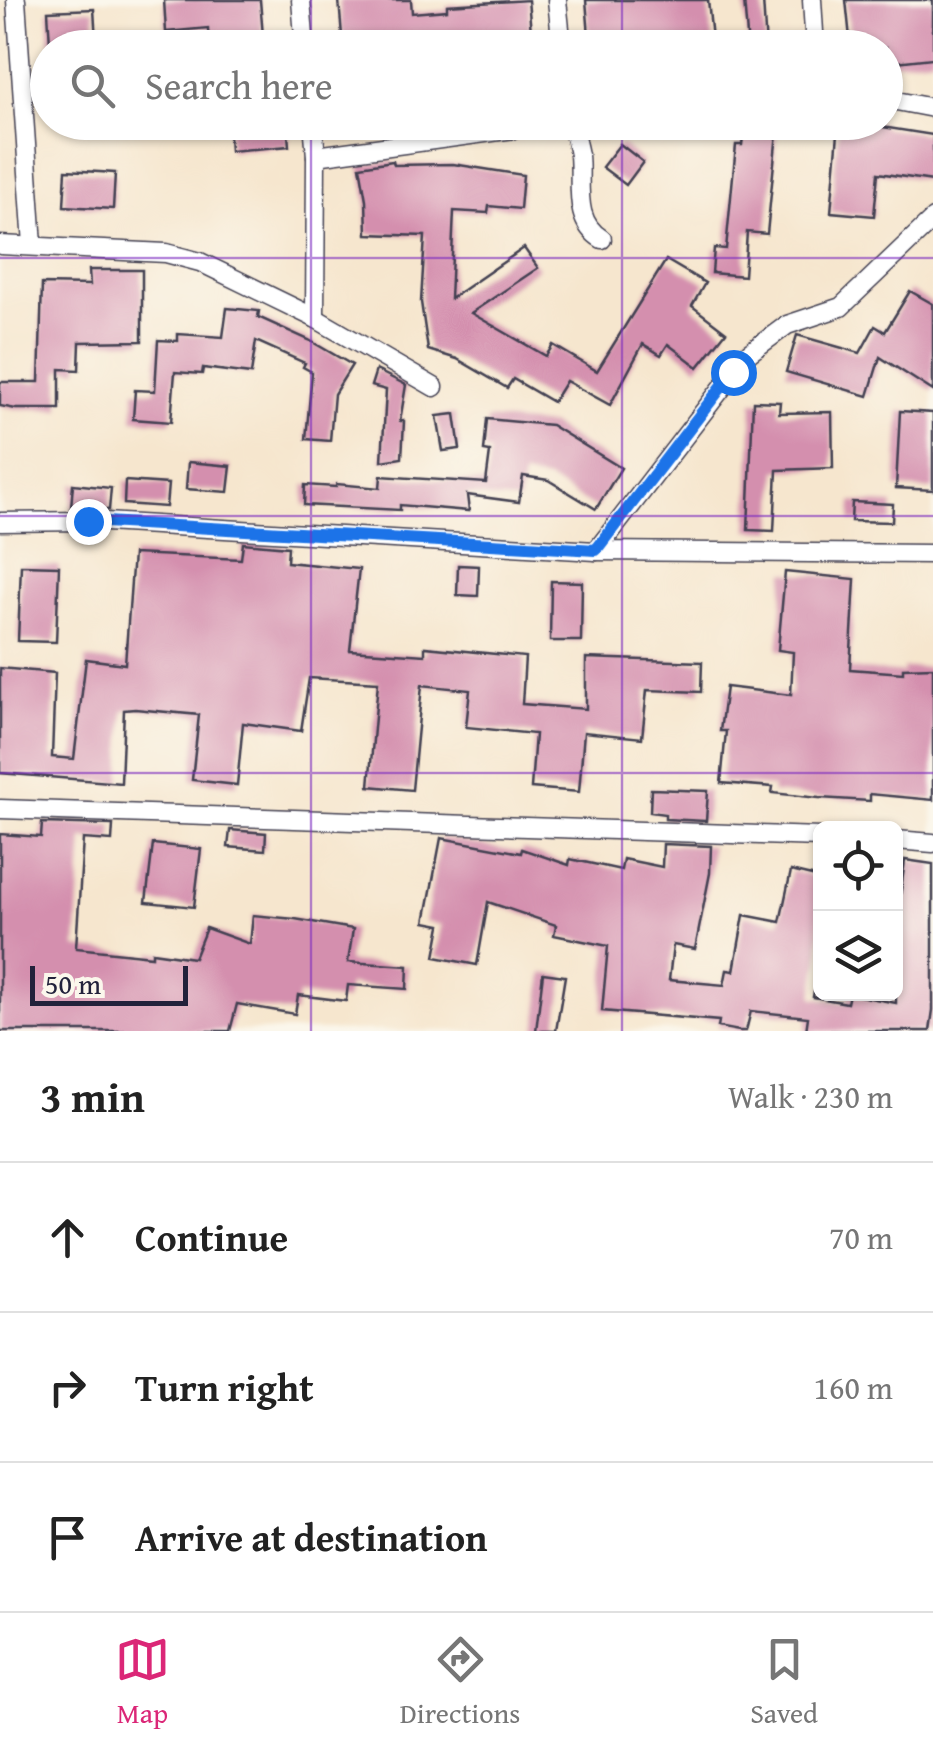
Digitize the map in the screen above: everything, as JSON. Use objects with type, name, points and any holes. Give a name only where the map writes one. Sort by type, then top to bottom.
[{"type":"street","points":[[16,0],[34,245]]},
{"type":"street","points":[[301,0],[304,30]]},
{"type":"street","points":[[556,0],[560,30]]},
{"type":"street","points":[[812,0],[814,30]]},
{"type":"street","points":[[903,102],[933,108]]},
{"type":"street","points":[[315,140],[315,318]]},
{"type":"street","points":[[316,156],[435,140]]},
{"type":"street","points":[[575,140],[584,220],[602,239]]},
{"type":"street","points":[[596,550],[750,352],[788,326],[842,307],[933,220]]},
{"type":"street","points":[[0,244],[166,253],[200,262],[315,318],[434,387]]},
{"type":"street","points":[[0,522],[88,521],[596,550],[933,554]]},
{"type":"street","points":[[0,808],[813,837]]},
{"type":"street","points":[[903,841],[933,843]]},
{"type":"building","points":[[164,0],[260,0],[262,30],[166,30]]},
{"type":"building","points":[[339,0],[411,0],[412,13],[447,10],[447,5],[528,0],[531,30],[342,30]]},
{"type":"building","points":[[586,0],[708,0],[711,30],[588,30]]},
{"type":"building","points":[[744,0],[763,0],[765,30],[746,30]]},
{"type":"building","points":[[846,0],[933,0],[933,58],[903,61],[903,30],[849,30]]},
{"type":"building","points":[[94,9],[95,30],[49,30],[48,11]]},
{"type":"building","points":[[903,130],[933,135],[933,181],[878,173],[874,216],[831,212],[837,140],[903,140]]},
{"type":"building","points":[[229,140],[288,140],[289,146],[230,151]]},
{"type":"building","points":[[743,140],[776,140],[767,234],[747,232],[744,276],[712,273],[714,248],[726,249],[736,145],[742,145]]},
{"type":"building","points":[[620,144],[643,162],[626,185],[602,167]]},
{"type":"building","points":[[393,161],[394,165],[453,164],[523,175],[520,209],[489,206],[488,213],[454,211],[450,299],[524,248],[538,268],[471,313],[546,356],[553,345],[597,371],[666,260],[705,283],[692,306],[726,332],[698,367],[668,344],[661,355],[643,344],[610,405],[566,381],[553,402],[513,379],[507,388],[457,359],[428,350],[421,302],[425,236],[367,234],[360,166]]},
{"type":"building","points":[[66,170],[115,173],[113,209],[64,206]]},
{"type":"building","points":[[89,270],[142,270],[142,341],[80,342],[79,370],[60,369],[60,409],[0,406],[0,382],[39,382],[42,284],[90,285]]},
{"type":"building","points":[[910,291],[933,304],[933,391],[880,357],[868,396],[786,372],[797,335],[860,353],[875,326],[885,332]]},
{"type":"building","points":[[227,308],[259,311],[258,317],[352,365],[334,394],[330,441],[306,439],[312,372],[303,367],[305,363],[256,341],[251,374],[203,368],[202,374],[175,372],[171,422],[133,419],[135,390],[155,391],[158,340],[178,341],[178,334],[223,337]]},
{"type":"building","points":[[376,370],[406,385],[400,421],[404,421],[402,458],[382,461],[386,390],[371,386]]},
{"type":"building","points":[[753,401],[780,402],[779,413],[832,412],[833,468],[777,470],[774,531],[748,530]]},
{"type":"building","points":[[900,411],[933,413],[933,490],[896,488]]},
{"type":"building","points":[[455,414],[460,449],[443,451],[437,416]]},
{"type":"building","points":[[487,419],[551,425],[621,468],[596,509],[548,480],[523,476],[519,502],[467,495],[469,511],[400,505],[400,510],[304,505],[305,485],[380,488],[381,476],[486,483],[490,452],[484,451]]},
{"type":"building","points":[[188,462],[231,466],[228,492],[186,489]]},
{"type":"building","points":[[125,481],[168,484],[166,507],[124,504]]},
{"type":"building","points":[[73,484],[111,488],[109,510],[71,508]]},
{"type":"building","points":[[852,502],[893,504],[892,522],[851,521]]},
{"type":"building","points":[[243,543],[288,547],[287,562],[359,569],[350,650],[425,655],[425,647],[525,657],[522,704],[586,709],[586,658],[702,662],[701,692],[647,690],[642,738],[584,732],[579,792],[531,788],[535,734],[466,727],[470,690],[422,685],[412,790],[369,786],[378,682],[309,678],[301,731],[243,723],[237,785],[192,780],[199,715],[135,709],[124,710],[121,783],[0,773],[0,668],[55,673],[52,757],[74,759],[86,659],[125,664],[133,554],[241,559]]},
{"type":"building","points":[[21,565],[59,566],[56,642],[18,641]]},
{"type":"building","points":[[458,565],[479,566],[478,596],[457,595]]},
{"type":"building","points":[[785,572],[855,579],[850,669],[903,673],[903,668],[933,667],[933,800],[870,794],[870,801],[819,798],[772,793],[773,787],[721,783],[726,731],[720,731],[726,687],[791,695],[793,652],[778,650]]},
{"type":"building","points":[[551,581],[582,582],[581,641],[550,641]]},
{"type":"building","points":[[651,789],[708,791],[706,821],[665,819],[665,814],[650,812]]},
{"type":"building","points":[[42,823],[113,825],[112,841],[83,839],[76,948],[194,958],[206,928],[250,944],[253,915],[295,919],[353,929],[348,962],[408,966],[407,989],[348,985],[346,1001],[298,995],[295,1014],[237,1004],[230,1031],[0,1031],[0,834],[41,837]]},
{"type":"building","points":[[230,830],[266,833],[265,850],[228,847]]},
{"type":"building","points":[[441,838],[521,853],[522,849],[569,865],[570,859],[621,870],[623,859],[662,867],[663,844],[711,846],[710,873],[695,949],[673,945],[669,980],[724,985],[727,970],[734,971],[744,915],[780,922],[791,871],[813,876],[813,1001],[896,1003],[903,1001],[905,860],[933,864],[930,1031],[806,1031],[808,1017],[751,1011],[746,1031],[739,1031],[718,1027],[719,1021],[602,1011],[608,946],[554,935],[556,925],[488,902],[477,965],[435,957],[441,925],[425,922]]},
{"type":"building","points":[[153,844],[201,849],[194,907],[146,902]]},
{"type":"building","points":[[543,973],[565,976],[556,1031],[536,1031]]},
{"type":"route","points":[[88,521],[596,550],[733,372]]}]
